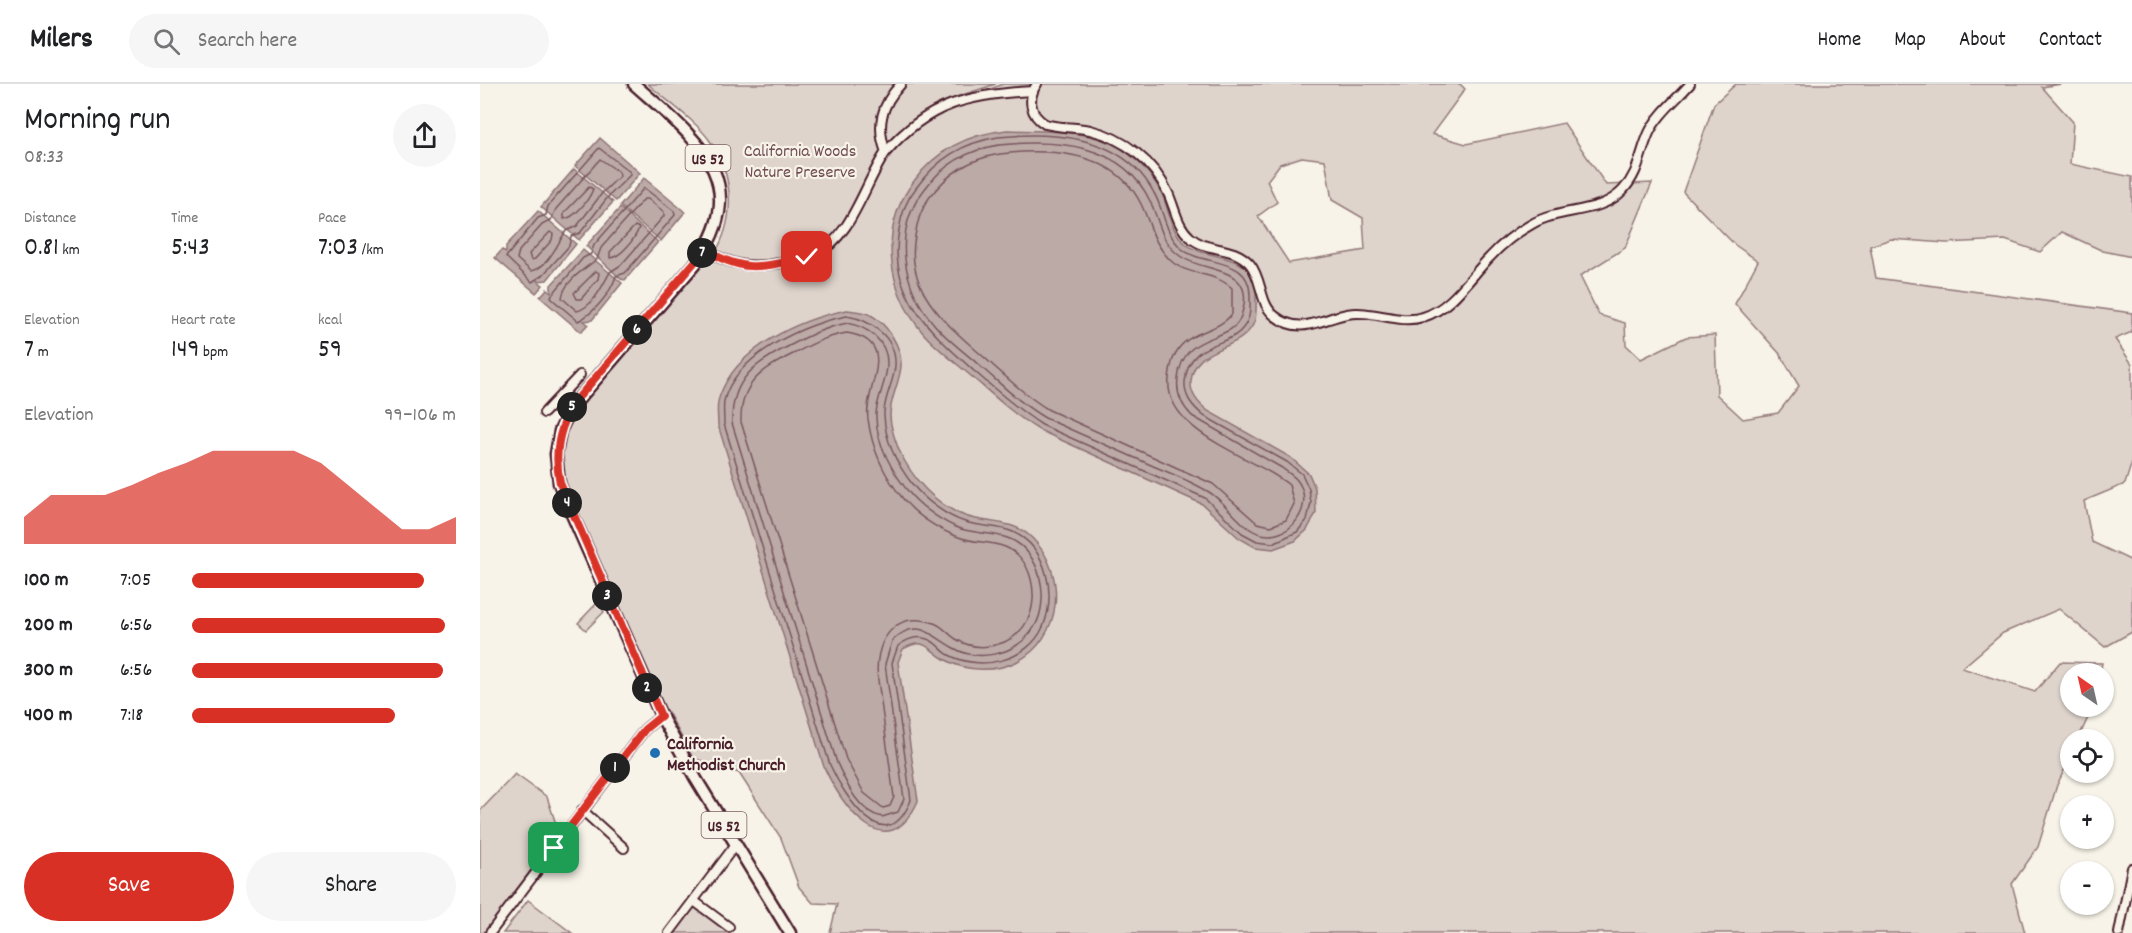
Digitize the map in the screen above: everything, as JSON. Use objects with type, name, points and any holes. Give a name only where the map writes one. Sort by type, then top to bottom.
[{"type":"main road","name":"US 52","points":[[634,84],[695,139],[714,171],[719,207],[714,233],[705,250],[578,398],[565,419],[557,447],[558,473],[567,503],[661,716],[696,779],[790,933]]},
{"type":"street","points":[[886,152],[880,132],[880,122],[887,101],[901,84]]},
{"type":"street","points":[[705,250],[734,265],[755,268],[817,254],[844,230],[868,180],[886,152],[915,124],[944,106],[974,96],[1035,87],[1032,109],[1041,122],[1105,134],[1129,147],[1142,158],[1161,181],[1178,221],[1188,236],[1199,243],[1230,250],[1246,260],[1261,283],[1265,303],[1270,312],[1282,321],[1299,327],[1356,313],[1416,319],[1432,314],[1450,300],[1491,256],[1518,232],[1548,216],[1598,206],[1613,199],[1637,170],[1652,128],[1689,84]]},
{"type":"street","points":[[544,413],[580,375]]},
{"type":"street","points":[[490,933],[645,729],[661,716]]},
{"type":"street","points":[[582,810],[624,848]]},
{"type":"street","points":[[669,933],[736,844]]},
{"type":"street","points":[[2119,933],[2132,868]]},
{"type":"street","points":[[694,900],[729,927]]},
{"type":"green space","name":"California Woods Nature Preserve","points":[[648,84],[996,84],[956,97],[951,104],[1003,84],[1460,84],[1465,89],[1432,134],[1466,144],[1564,123],[1606,185],[1652,183],[1625,248],[1580,276],[1599,315],[1625,323],[1626,345],[1641,359],[1686,337],[1715,335],[1717,395],[1743,419],[1778,413],[1799,386],[1780,354],[1735,304],[1758,261],[1735,245],[1683,192],[1714,104],[1736,84],[2062,84],[2042,87],[2073,122],[2070,164],[2132,177],[2132,257],[2103,251],[2062,232],[2040,252],[2005,240],[1946,243],[1891,239],[1870,246],[1876,278],[2132,313],[2132,332],[2115,339],[2132,364],[2132,462],[2125,484],[2084,501],[2092,542],[2132,561],[2132,632],[2105,647],[2059,609],[2003,633],[1962,668],[2035,692],[2060,662],[2102,663],[2060,663],[2060,717],[2088,717],[2083,729],[2060,729],[2060,779],[2038,847],[2012,884],[2025,933],[830,933],[837,904],[813,903],[799,887],[781,838],[739,773],[693,758],[668,712],[661,716],[558,473],[565,419],[705,250],[714,255],[726,227],[729,197],[724,168],[710,141],[681,111]],"holes":[[[1302,157],[1325,160],[1332,200],[1363,218],[1365,250],[1289,263],[1258,216],[1277,202],[1267,181],[1280,164]]]},
{"type":"green space","points":[[598,602],[604,612],[586,630],[578,623]]},
{"type":"green space","points":[[515,774],[547,797],[557,827],[566,824],[486,933],[480,933],[480,811]]},
{"type":"green space","points":[[528,900],[572,933],[503,933]]},
{"type":"green space","points":[[696,904],[725,931],[727,933],[673,933]]},
{"type":"water","points":[[1007,130],[1074,133],[1114,144],[1131,155],[1147,171],[1161,192],[1176,232],[1186,244],[1206,253],[1230,259],[1249,271],[1254,281],[1256,296],[1254,323],[1238,340],[1200,360],[1194,369],[1191,386],[1195,398],[1208,411],[1290,457],[1309,474],[1315,488],[1316,513],[1307,530],[1295,541],[1273,549],[1255,547],[1239,538],[1202,504],[1039,430],[1012,411],[940,350],[923,333],[911,316],[901,298],[892,258],[895,219],[903,199],[923,170],[943,152],[966,139]]},
{"type":"water","points":[[600,138],[640,173],[616,201],[575,166]]},
{"type":"water","points":[[574,169],[613,202],[579,240],[541,207]]},
{"type":"water","points":[[644,178],[685,212],[661,241],[620,206]]},
{"type":"water","points":[[620,208],[658,242],[625,280],[621,279],[586,246]]},
{"type":"water","points":[[538,211],[576,244],[547,280],[538,281],[543,285],[536,293],[495,258],[502,250],[506,252],[506,246]]},
{"type":"water","points":[[583,250],[622,283],[592,320],[584,321],[588,324],[581,332],[540,297],[547,289],[551,292],[551,285]]},
{"type":"water","points":[[847,310],[864,312],[876,318],[892,336],[899,351],[901,366],[890,409],[891,424],[899,450],[917,480],[943,505],[954,511],[965,516],[1008,525],[1025,532],[1044,552],[1055,587],[1055,605],[1051,622],[1043,638],[1032,652],[1016,662],[999,668],[972,669],[946,660],[922,644],[911,645],[903,649],[898,662],[918,801],[906,821],[893,830],[879,831],[853,813],[842,799],[824,767],[718,425],[718,401],[727,380],[739,364],[771,339],[790,329],[829,314]]},
{"type":"place","name":"California Methodist Church","points":[[655,753]]},
{"type":"route","points":[[554,848],[645,729],[661,716],[628,645],[560,483],[556,454],[560,431],[565,419],[578,398],[705,250],[734,265],[755,268],[807,257]]}]
